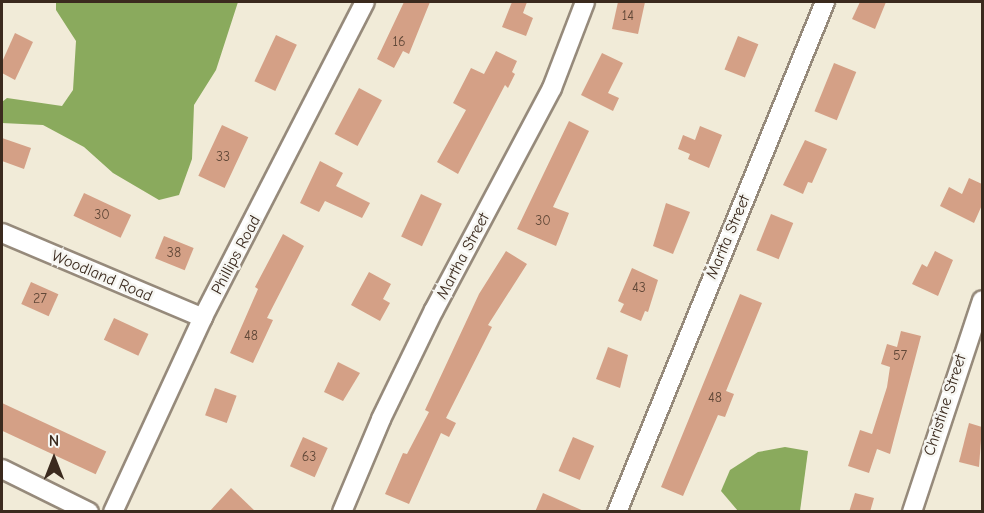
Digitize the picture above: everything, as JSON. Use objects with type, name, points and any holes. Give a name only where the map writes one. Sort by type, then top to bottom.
[{"type":"street","name":"Phillips Road","points":[[113,512],[203,318],[365,2]]},
{"type":"street","name":"Martha Street","points":[[342,512],[416,347],[552,88],[585,2]]},
{"type":"street","name":"Marita Street","points":[[617,512],[825,2]]},
{"type":"street","name":"Woodland Road","points":[[2,233],[203,318]]},
{"type":"street","name":"Christine Street","points":[[912,512],[982,300]]},
{"type":"street","points":[[2,469],[89,512]]},
{"type":"green space","points":[[56,2],[238,2],[216,70],[194,105],[192,159],[179,195],[159,200],[113,173],[84,147],[43,125],[2,123],[2,102],[7,98],[62,106],[73,90],[76,41],[56,10]]},
{"type":"green space","points":[[785,447],[808,451],[800,511],[738,511],[721,491],[730,470],[758,452]]},
{"type":"building","points":[[404,2],[430,2],[409,54],[403,51],[394,68],[377,59]]},
{"type":"building","points":[[512,2],[527,2],[523,13],[533,18],[526,36],[502,27]]},
{"type":"building","points":[[618,2],[645,2],[638,34],[612,29]]},
{"type":"building","points":[[860,2],[886,2],[875,29],[852,19]]},
{"type":"building","points":[[15,33],[33,42],[15,80],[2,73],[2,62]]},
{"type":"building","points":[[276,35],[297,45],[275,91],[254,81]]},
{"type":"building","points":[[738,36],[758,44],[745,78],[725,69]]},
{"type":"building","points":[[496,51],[517,61],[512,72],[515,74],[508,88],[505,85],[458,174],[437,162],[466,110],[453,103],[471,68],[484,74]]},
{"type":"building","points":[[602,53],[623,63],[608,93],[619,98],[613,111],[581,95]]},
{"type":"building","points":[[834,63],[856,72],[837,120],[815,111]]},
{"type":"building","points":[[359,88],[382,100],[358,146],[335,134]]},
{"type":"building","points":[[569,121],[589,131],[553,207],[569,213],[556,246],[517,229]]},
{"type":"building","points":[[222,125],[248,137],[225,188],[198,176]]},
{"type":"building","points":[[700,126],[722,135],[709,168],[688,159],[690,154],[678,149],[683,135],[695,140]]},
{"type":"building","points":[[2,138],[31,148],[24,169],[2,161]]},
{"type":"building","points":[[805,140],[827,149],[812,183],[808,182],[803,194],[783,185]]},
{"type":"building","points":[[320,161],[343,173],[336,186],[370,203],[362,218],[325,201],[319,212],[300,203]]},
{"type":"building","points":[[969,178],[982,184],[982,205],[974,223],[940,206],[949,187],[962,194]]},
{"type":"building","points":[[84,193],[131,215],[121,238],[73,216]]},
{"type":"building","points":[[421,194],[442,204],[422,246],[401,237]]},
{"type":"building","points":[[666,203],[690,212],[673,254],[653,246]]},
{"type":"building","points":[[771,214],[793,223],[779,259],[756,250]]},
{"type":"building","points":[[283,234],[304,246],[267,318],[273,320],[253,363],[230,353],[258,289],[255,287]]},
{"type":"building","points":[[164,236],[194,248],[185,270],[155,258]]},
{"type":"building","points":[[506,251],[527,264],[488,325],[492,327],[446,418],[456,423],[449,437],[441,433],[409,504],[385,494],[403,453],[407,454],[429,412],[425,410],[479,294]]},
{"type":"building","points":[[935,251],[953,260],[938,296],[912,284],[922,264],[927,267]]},
{"type":"building","points":[[632,268],[658,280],[648,312],[645,311],[641,321],[620,312],[624,304],[618,301]]},
{"type":"building","points":[[369,272],[391,284],[383,299],[390,303],[380,321],[351,305]]},
{"type":"building","points":[[31,282],[58,294],[49,316],[21,304]]},
{"type":"building","points":[[740,294],[762,303],[726,391],[734,394],[725,417],[718,415],[683,496],[661,487]]},
{"type":"building","points":[[114,318],[148,334],[138,356],[104,340]]},
{"type":"building","points":[[901,331],[921,336],[890,454],[877,449],[869,473],[848,466],[860,430],[872,434],[887,387],[890,367],[881,364],[887,344],[897,347]]},
{"type":"building","points":[[608,347],[628,355],[620,388],[596,379]]},
{"type":"building","points":[[338,362],[360,373],[343,401],[324,392]]},
{"type":"building","points":[[215,388],[237,396],[227,423],[205,415]]},
{"type":"building","points":[[2,403],[106,452],[96,474],[2,431]]},
{"type":"building","points":[[969,423],[982,427],[979,467],[959,462]]},
{"type":"building","points":[[303,437],[328,448],[315,477],[290,466]]},
{"type":"building","points":[[573,437],[594,446],[580,480],[559,471]]},
{"type":"building","points":[[231,488],[256,512],[209,512]]},
{"type":"building","points":[[543,493],[586,512],[535,512]]},
{"type":"building","points":[[855,493],[874,498],[870,512],[849,512]]}]
